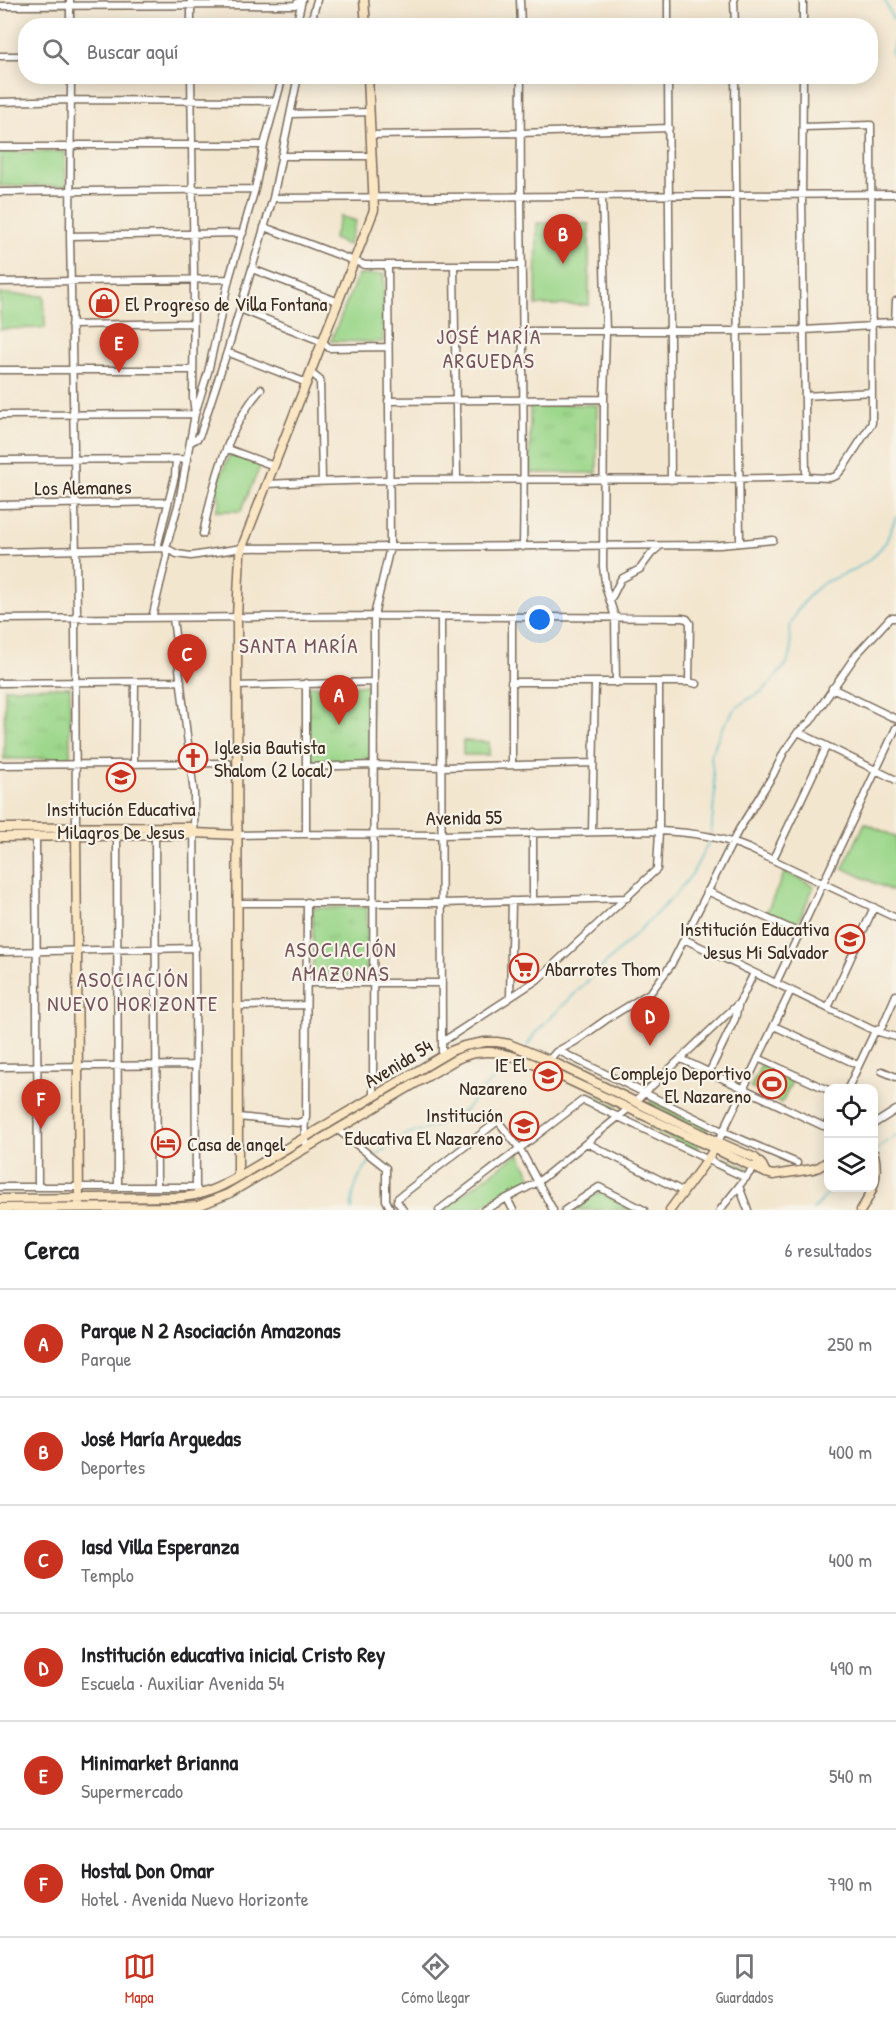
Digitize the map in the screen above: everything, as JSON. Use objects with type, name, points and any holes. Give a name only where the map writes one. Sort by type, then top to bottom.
[{"type":"street","points":[[0,6],[70,2],[295,5],[302,0]]},
{"type":"street","points":[[298,18],[302,0]]},
{"type":"street","points":[[312,18],[317,0]]},
{"type":"street","points":[[364,0],[365,18]]},
{"type":"street","points":[[520,0],[521,18]]},
{"type":"street","points":[[668,0],[668,18]]},
{"type":"street","points":[[734,0],[735,18]]},
{"type":"street","points":[[803,18],[804,0]]},
{"type":"street","points":[[70,2],[70,18]]},
{"type":"street","points":[[191,2],[191,18]]},
{"type":"street","points":[[0,56],[18,56]]},
{"type":"street","points":[[70,84],[71,325],[77,612],[75,619],[75,765],[79,1205]]},
{"type":"street","points":[[191,84],[193,407],[195,414]]},
{"type":"street","points":[[152,618],[167,556],[166,548],[179,502],[195,414],[208,372],[229,279],[255,189],[281,84]]},
{"type":"street","points":[[191,442],[198,438],[201,432],[273,198],[297,84]]},
{"type":"street","points":[[238,1177],[237,617],[242,548],[374,210],[368,84]]},
{"type":"street","points":[[522,84],[521,196],[525,400],[523,547]]},
{"type":"street","points":[[668,84],[671,480]]},
{"type":"street","points":[[735,84],[740,543]]},
{"type":"street","points":[[803,84],[802,196],[806,477]]},
{"type":"street","points":[[0,102],[276,101]]},
{"type":"street","points":[[291,114],[369,112]]},
{"type":"street","points":[[267,484],[457,479],[671,480],[833,477],[843,468],[872,423],[871,125],[804,127]]},
{"type":"street","points":[[370,135],[669,128]]},
{"type":"street","points":[[0,147],[264,145]]},
{"type":"street","points":[[281,156],[372,156]]},
{"type":"street","points":[[0,192],[255,189]]},
{"type":"street","points":[[273,198],[896,194]]},
{"type":"street","points":[[602,197],[606,332],[603,567],[609,602],[615,617],[616,683]]},
{"type":"street","points":[[264,227],[365,265],[522,266]]},
{"type":"street","points":[[70,236],[243,233]]},
{"type":"street","points":[[374,1097],[374,616],[390,547],[388,265]]},
{"type":"street","points":[[454,265],[457,479]]},
{"type":"street","points":[[252,269],[339,302]]},
{"type":"street","points":[[0,282],[229,279]]},
{"type":"street","points":[[523,331],[804,330],[895,322],[896,301]]},
{"type":"street","points":[[240,309],[322,342],[332,349],[387,347]]},
{"type":"street","points":[[71,325],[193,323]]},
{"type":"street","points":[[227,352],[307,383]]},
{"type":"street","points":[[0,370],[193,370]]},
{"type":"street","points":[[311,373],[320,380],[322,481]]},
{"type":"street","points":[[203,534],[214,482],[234,430],[261,389]]},
{"type":"street","points":[[805,396],[872,392]]},
{"type":"street","points":[[388,401],[604,399]]},
{"type":"street","points":[[0,415],[195,414]]},
{"type":"street","points":[[228,449],[274,466]]},
{"type":"street","points":[[157,548],[175,476],[176,459]]},
{"type":"street","points":[[0,460],[188,459]]},
{"type":"street","name":"Los Alemanes","points":[[0,505],[167,502]]},
{"type":"street","points":[[0,552],[166,548],[182,556],[242,548],[661,546],[773,540]]},
{"type":"street","points":[[609,602],[621,579],[639,569],[661,546]]},
{"type":"street","points":[[0,619],[374,616],[687,619],[690,623],[689,682]]},
{"type":"street","points":[[441,616],[442,1056]]},
{"type":"street","points":[[0,1186],[157,1187],[198,1191],[195,833],[191,763],[173,618]]},
{"type":"street","points":[[512,618],[512,764]]},
{"type":"street","points":[[549,1060],[559,1051],[651,992],[671,965],[733,842],[784,752],[798,732],[810,722],[856,655],[890,618],[896,618]]},
{"type":"street","points":[[0,683],[181,681]]},
{"type":"street","points":[[134,764],[135,682]]},
{"type":"street","points":[[237,686],[374,682]]},
{"type":"street","points":[[511,682],[689,682],[697,684]]},
{"type":"street","points":[[306,683],[306,834]]},
{"type":"street","points":[[592,832],[595,683]]},
{"type":"street","points":[[442,1042],[537,980],[657,869],[659,683]]},
{"type":"street","points":[[832,688],[896,719]]},
{"type":"street","points":[[776,983],[896,728]]},
{"type":"street","points":[[798,732],[896,780]]},
{"type":"street","points":[[773,859],[825,747]]},
{"type":"street","points":[[306,767],[373,765],[442,767],[593,762]]},
{"type":"street","points":[[0,765],[228,763]]},
{"type":"street","name":"Avenida 55","points":[[0,837],[36,837],[76,832],[190,827],[195,833]]},
{"type":"street","name":"Avenida 55","points":[[0,828],[117,836],[190,835],[195,833],[237,835],[441,835],[659,831],[695,833],[733,842],[896,918]]},
{"type":"street","points":[[533,832],[533,901]]},
{"type":"street","points":[[155,835],[157,1187]]},
{"type":"street","points":[[117,836],[118,1187]]},
{"type":"street","points":[[36,837],[38,1187]]},
{"type":"street","points":[[708,891],[800,933]]},
{"type":"street","points":[[238,903],[442,903],[628,898]]},
{"type":"street","points":[[510,997],[512,901]]},
{"type":"street","points":[[307,902],[305,1120],[307,1148]]},
{"type":"street","points":[[828,1008],[874,907]]},
{"type":"street","points":[[684,939],[875,1031],[896,1037]]},
{"type":"street","points":[[0,952],[196,948]]},
{"type":"street","points":[[709,1073],[754,973]]},
{"type":"street","points":[[306,983],[442,983]]},
{"type":"street","points":[[670,1210],[716,1146],[791,990]]},
{"type":"street","points":[[850,1084],[875,1031],[882,1027],[896,995]]},
{"type":"street","points":[[636,1101],[739,1003]]},
{"type":"street","points":[[238,1006],[306,1005]]},
{"type":"street","points":[[774,1026],[858,1065]]},
{"type":"street","name":"Avenida 54","points":[[0,1208],[79,1205],[178,1197],[223,1186],[442,1056],[464,1046],[497,1042],[509,1044],[549,1060],[636,1101],[716,1146]]},
{"type":"street","name":"Avenida 54","points":[[0,1198],[79,1205],[198,1208],[228,1194],[455,1060],[483,1051],[499,1052],[520,1058],[628,1109],[756,1164],[766,1173],[813,1169],[824,1164]]},
{"type":"street","points":[[559,1051],[722,1131],[797,1163]]},
{"type":"street","points":[[758,1058],[824,1088]]},
{"type":"street","points":[[681,1059],[742,1090],[824,1126]]},
{"type":"street","points":[[0,1067],[196,1065]]},
{"type":"street","points":[[882,1071],[896,1077]]},
{"type":"street","points":[[439,1210],[583,1100],[746,1178]]},
{"type":"street","points":[[484,1210],[538,1182],[628,1109]]},
{"type":"street","points":[[878,1122],[896,1110]]},
{"type":"street","points":[[238,1117],[298,1123],[305,1120]]},
{"type":"street","points":[[403,1210],[397,1202],[398,1198],[498,1121],[520,1149],[554,1210]]},
{"type":"street","points":[[338,1130],[386,1168],[387,1200],[391,1210]]},
{"type":"street","points":[[587,1143],[684,1192]]},
{"type":"street","points":[[720,1210],[756,1164]]},
{"type":"street","points":[[739,1186],[748,1210]]},
{"type":"street","points":[[565,1210],[598,1187],[644,1210]]},
{"type":"street","points":[[861,1210],[871,1192]]},
{"type":"street","points":[[507,1198],[513,1210]]},
{"type":"green space","points":[[0,152],[65,152],[66,186],[0,186]]},
{"type":"green space","points":[[341,216],[356,221],[348,245],[333,239]]},
{"type":"green space","name":"JOSÉ MARÍA ARGUEDAS","points":[[537,223],[589,224],[589,305],[536,305]]},
{"type":"green space","points":[[384,274],[383,342],[331,341],[358,275]]},
{"type":"green space","points":[[0,294],[44,296],[45,328],[0,329]]},
{"type":"green space","name":"JOSÉ MARÍA ARGUEDAS","points":[[530,404],[597,405],[597,473],[530,473]]},
{"type":"green space","points":[[230,454],[261,464],[241,511],[216,511],[220,502],[216,487]]},
{"type":"green space","points":[[371,685],[370,763],[308,764],[308,686]]},
{"type":"green space","points":[[70,687],[70,759],[4,759],[5,688]]},
{"type":"green space","points":[[463,741],[489,742],[489,755],[463,755]]},
{"type":"green space","points":[[865,823],[896,837],[896,893],[843,868]]},
{"type":"green space","points":[[785,872],[814,886],[796,926],[766,913]]},
{"type":"green space","points":[[367,907],[367,976],[317,976],[313,972],[313,908]]},
{"type":"green space","points":[[484,1046],[484,1049],[321,1136],[320,1132],[458,1051]]},
{"type":"green space","points":[[762,1064],[793,1079],[782,1103],[750,1088]]},
{"type":"green space","points":[[589,1093],[617,1106],[614,1111],[584,1097]]},
{"type":"green space","points":[[651,1100],[708,1127],[706,1132],[649,1104]]},
{"type":"green space","points":[[652,1123],[699,1146],[696,1151],[650,1128]]},
{"type":"green space","points":[[289,1151],[291,1154],[225,1192],[193,1203],[114,1205],[114,1201],[185,1200]]},
{"type":"green space","points":[[518,1154],[532,1181],[474,1210],[442,1210]]},
{"type":"green space","points":[[724,1158],[748,1168],[747,1174],[721,1163]]},
{"type":"green space","points":[[602,1192],[631,1210],[572,1210]]},
{"type":"waterway","points":[[885,0],[892,18],[896,21]]},
{"type":"waterway","points":[[896,35],[891,53],[896,61]]},
{"type":"waterway","points":[[711,836],[715,791],[711,756],[721,730],[734,710],[763,691],[786,665],[791,654],[790,626],[797,611],[811,593],[825,582],[854,570],[872,558],[886,542],[896,517]]},
{"type":"waterway","points":[[527,1046],[535,1033],[675,895],[692,874],[710,840]]},
{"type":"waterway","points":[[375,1156],[406,1134],[435,1127],[463,1112],[481,1091],[514,1061]]},
{"type":"waterway","points":[[878,1149],[896,1135]]},
{"type":"waterway","points":[[352,1210],[357,1183],[363,1170],[372,1159]]},
{"type":"waterway","points":[[813,1210],[829,1192]]},
{"type":"place","name":"José María Arguedas","points":[[563,264]]},
{"type":"place","name":"El Progreso de Villa Fontana","points":[[104,303]]},
{"type":"place","name":"Minimarket Brianna","points":[[119,373]]},
{"type":"place","name":"Iasd Villa Esperanza","points":[[187,684]]},
{"type":"place","name":"Parque N 2 Asociación Amazonas","points":[[339,725]]},
{"type":"place","name":"Iglesia Bautista Shalom (2 local)","points":[[193,758]]},
{"type":"place","name":"Institución Educativa Milagros De Jesus","points":[[121,777]]},
{"type":"place","name":"Institución Educativa Jesus Mi Salvador","points":[[850,939]]},
{"type":"place","name":"Abarrotes Thom","points":[[524,968]]},
{"type":"place","name":"Institución educativa inicial Cristo Rey","points":[[650,1046]]},
{"type":"place","name":"IE El Nazareno","points":[[548,1076]]},
{"type":"place","name":"Complejo Deportivo El Nazareno","points":[[772,1084]]},
{"type":"place","name":"Institución Educativa El Nazareno","points":[[524,1126]]},
{"type":"place","name":"Hostal Don Omar","points":[[41,1129]]},
{"type":"place","name":"Casa de angel","points":[[166,1143]]},
{"type":"district","name":"JOSÉ MARÍA ARGUEDAS","points":[[489,348]]},
{"type":"district","name":"SANTA MARÍA","points":[[299,645]]},
{"type":"district","name":"ASOCIACIÓN AMAZONAS","points":[[341,961]]},
{"type":"district","name":"ASOCIACIÓN NUEVO HORIZONTE","points":[[133,991]]}]
